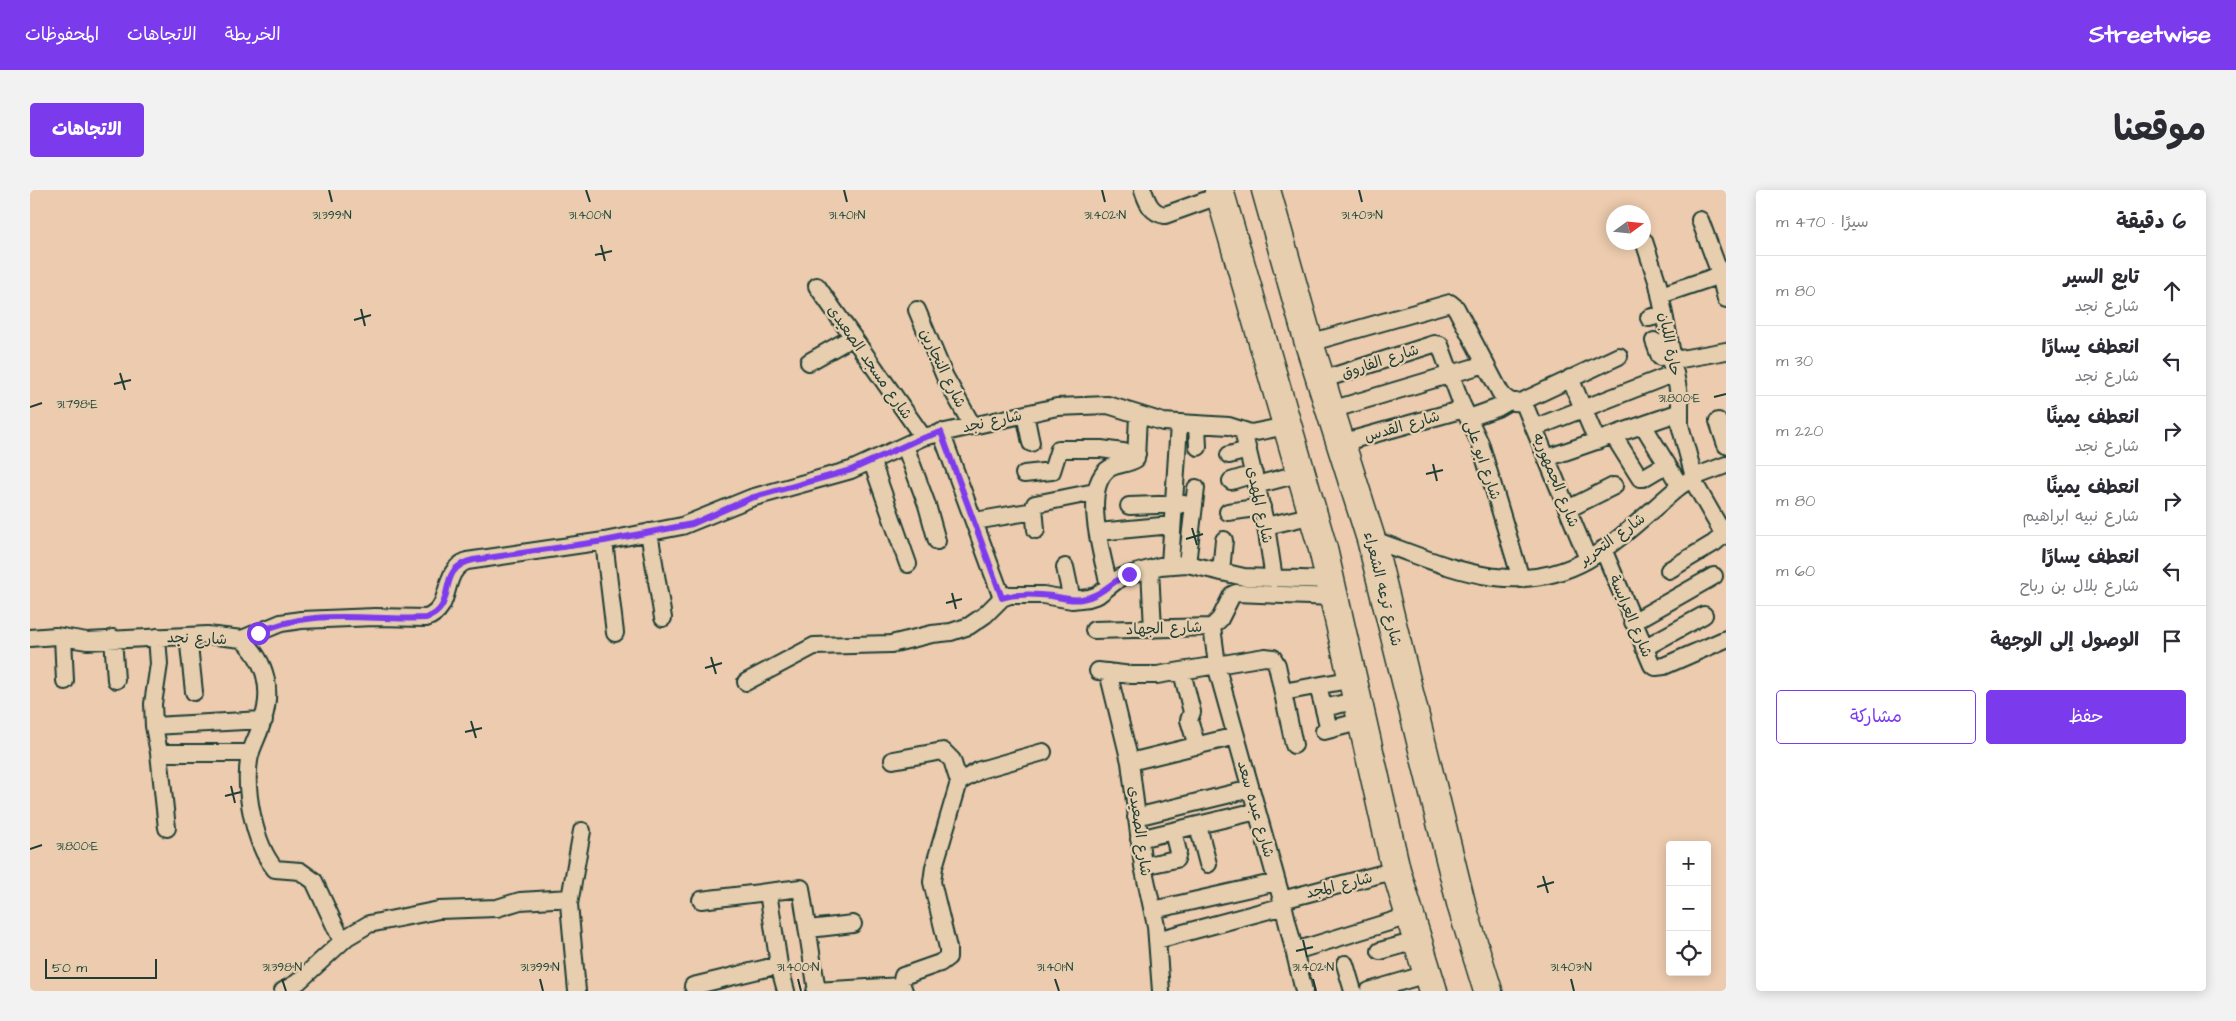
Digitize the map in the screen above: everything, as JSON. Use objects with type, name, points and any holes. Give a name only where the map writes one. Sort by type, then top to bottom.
[{"type":"highway","name":"شارع ترعه الشعراء","points":[[1266,190],[1309,343],[1371,539],[1480,986]]},
{"type":"highway","points":[[1225,195],[1287,426],[1314,515],[1396,870],[1430,983]]},
{"type":"street","points":[[1143,190],[1151,208],[1165,215],[1225,195]]},
{"type":"street","points":[[1700,220],[1723,274],[1726,300]]},
{"type":"street","name":"حارة اللبان","points":[[1647,250],[1660,296],[1656,316],[1672,363],[1689,481]]},
{"type":"street","points":[[1660,296],[1723,274]]},
{"type":"street","name":"شارع مسجد الصعيدى","points":[[817,286],[923,437]]},
{"type":"street","name":"شارع الجمهوريه","points":[[1309,343],[1450,303],[1456,308],[1500,392],[1516,401],[1534,428],[1588,559]]},
{"type":"street","name":"شارع النجارين","points":[[917,310],[945,377],[972,426]]},
{"type":"street","points":[[809,362],[852,336]]},
{"type":"street","points":[[1654,341],[1660,356],[1672,363]]},
{"type":"street","name":"شارع الفاروق","points":[[1321,380],[1439,344]]},
{"type":"street","name":"شارع ابو على","points":[[1439,344],[1480,443],[1521,579]]},
{"type":"street","points":[[1534,428],[1583,409],[1672,363],[1726,351]]},
{"type":"street","name":"شارع القدس","points":[[1341,443],[1466,413],[1497,408],[1619,356]]},
{"type":"street","points":[[1331,410],[1485,364]]},
{"type":"street","points":[[1570,378],[1597,441]]},
{"type":"street","name":"شارع نجد","points":[[30,638],[63,637],[87,641],[113,638],[207,635],[242,639],[281,623],[301,620],[375,617],[426,618],[438,612],[442,607],[452,572],[460,564],[473,560],[604,541],[692,524],[751,498],[840,474],[872,462],[923,437],[1071,405],[1097,404],[1118,407],[1163,422],[1229,426],[1256,433],[1287,426]]},
{"type":"street","points":[[1547,458],[1680,412]]},
{"type":"street","points":[[1025,414],[1031,443]]},
{"type":"street","points":[[1109,586],[1098,532],[1095,492],[1106,470],[1116,465],[1134,461],[1137,454],[1138,415]]},
{"type":"street","points":[[1718,421],[1726,445]]},
{"type":"street","points":[[1170,564],[1179,424]]},
{"type":"street","points":[[1197,425],[1198,447]]},
{"type":"street","points":[[1643,425],[1667,464],[1689,481],[1725,534],[1714,543],[1669,570]]},
{"type":"street","name":"شارع المهدى","points":[[1243,431],[1266,526],[1274,579]]},
{"type":"street","points":[[941,432],[1002,598]]},
{"type":"street","points":[[1613,436],[1640,478],[1667,464]]},
{"type":"street","points":[[905,446],[925,498],[937,541]]},
{"type":"street","points":[[1024,474],[1052,470],[1056,452],[1061,448],[1101,449],[1137,454]]},
{"type":"street","points":[[1229,455],[1248,450]]},
{"type":"street","points":[[872,462],[908,564]]},
{"type":"street","name":"شارع التحرير","points":[[1371,539],[1474,574],[1489,577],[1521,579],[1556,573],[1588,559],[1603,549],[1689,481],[1726,465]]},
{"type":"street","points":[[1231,481],[1255,480],[1302,473]]},
{"type":"street","points":[[1568,509],[1614,486]]},
{"type":"street","points":[[1036,530],[1034,505],[1037,503],[1095,492]]},
{"type":"street","points":[[1129,506],[1150,499],[1174,504],[1196,496],[1187,564]]},
{"type":"street","points":[[1150,499],[1151,527]]},
{"type":"street","points":[[1228,512],[1262,507]]},
{"type":"street","points":[[975,521],[1034,511]]},
{"type":"street","points":[[1266,526],[1314,515]]},
{"type":"street","points":[[1098,532],[1172,526]]},
{"type":"street","points":[[649,532],[663,618]]},
{"type":"street","points":[[1221,572],[1224,540]]},
{"type":"street","points":[[604,541],[615,633]]},
{"type":"street","name":"شارع العرايسة","points":[[1603,549],[1652,665],[1660,667],[1726,639]]},
{"type":"street","points":[[746,682],[814,646],[891,644],[961,630],[985,615],[1002,598],[1018,594],[1052,596],[1072,600],[1098,595],[1121,576],[1170,564],[1187,564],[1244,577],[1274,579],[1332,588]]},
{"type":"street","points":[[1065,567],[1072,600]]},
{"type":"street","points":[[1150,569],[1153,629]]},
{"type":"street","points":[[1633,622],[1714,576]]},
{"type":"street","name":"شارع الجهاد","points":[[1094,630],[1212,627],[1220,619],[1232,595],[1236,593],[1332,588]]},
{"type":"street","points":[[1644,648],[1704,615]]},
{"type":"street","name":"شارع عبده سعد","points":[[1212,627],[1218,672],[1283,903],[1295,951],[1301,990]]},
{"type":"street","points":[[188,636],[194,692]]},
{"type":"street","points":[[63,637],[65,681]]},
{"type":"street","points":[[157,637],[159,668],[153,704],[154,726],[159,753],[167,828]]},
{"type":"street","points":[[113,638],[116,680]]},
{"type":"street","points":[[242,639],[255,650],[264,667],[267,699],[264,720],[251,753],[250,803],[260,842],[275,869],[300,870],[314,881],[342,941]]},
{"type":"street","points":[[1197,746],[1189,720],[1192,714],[1182,672],[1265,657],[1273,658],[1277,665],[1294,745]]},
{"type":"street","name":"شارع الصعيدى","points":[[1161,991],[1153,910],[1143,866],[1130,762],[1103,672],[1148,675],[1182,672]]},
{"type":"street","points":[[1318,686],[1324,708],[1326,730],[1358,700]]},
{"type":"street","points":[[1283,692],[1318,686],[1358,700]]},
{"type":"street","points":[[1324,708],[1358,700]]},
{"type":"street","points":[[154,726],[264,720]]},
{"type":"street","points":[[1130,762],[1236,736]]},
{"type":"street","points":[[701,900],[801,888],[809,929],[816,991],[903,989],[901,979],[903,976],[940,963],[948,957],[948,948],[932,890],[932,882],[934,867],[959,782],[952,760],[943,751],[938,750],[893,760]]},
{"type":"street","points":[[959,782],[980,770],[1043,752]]},
{"type":"street","points":[[159,753],[251,753]]},
{"type":"street","points":[[1136,817],[1251,789]]},
{"type":"street","points":[[1139,839],[1257,811]]},
{"type":"street","points":[[1198,826],[1208,864]]},
{"type":"street","points":[[578,991],[568,912],[582,831]]},
{"type":"street","points":[[1143,866],[1176,859],[1178,852],[1173,832]]},
{"type":"street","name":"شارع المجد","points":[[1157,940],[1396,870]]},
{"type":"street","points":[[1153,910],[1277,882]]},
{"type":"street","points":[[768,892],[779,966],[786,991]]},
{"type":"street","points":[[283,991],[298,982],[342,941],[369,924],[449,909],[497,908],[520,900],[570,898]]},
{"type":"street","points":[[809,929],[853,924]]},
{"type":"street","points":[[1380,951],[1413,928]]},
{"type":"street","points":[[1295,951],[1413,928]]},
{"type":"street","points":[[1345,964],[1353,991]]},
{"type":"street","points":[[693,986],[779,966]]},
{"type":"street","points":[[1369,991],[1430,983]]},
{"type":"route","points":[[258,633],[281,623],[301,620],[375,617],[426,618],[433,616],[442,607],[452,572],[460,564],[467,561],[604,541],[692,524],[751,498],[851,470],[923,437],[941,432],[978,528],[1002,598],[1018,594],[1080,600],[1098,595],[1121,576],[1129,574]]}]
